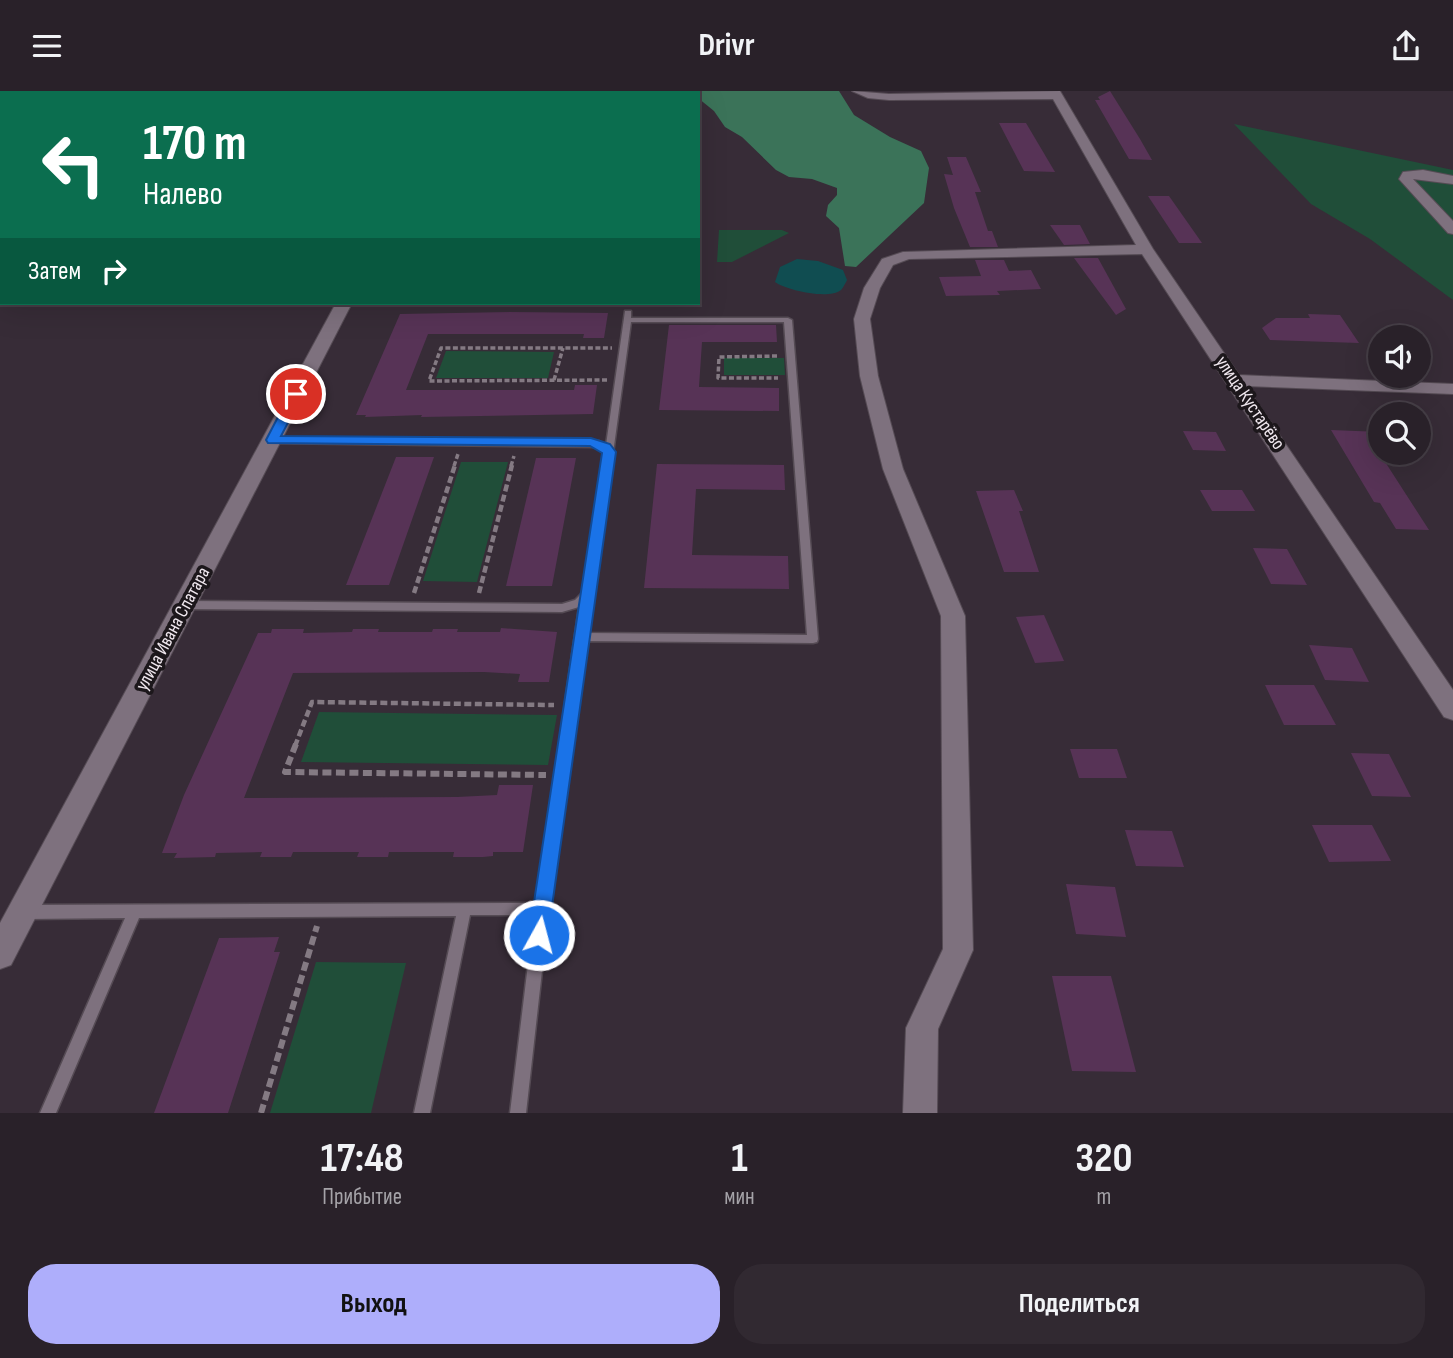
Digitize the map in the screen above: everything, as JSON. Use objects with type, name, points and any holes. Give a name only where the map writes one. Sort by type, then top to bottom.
[{"type":"street","points":[[858,91],[872,96],[889,97],[1055,93]]},
{"type":"street","name":"улица Кустарёво","points":[[1055,93],[1146,249],[1236,380],[1453,710]]},
{"type":"street","points":[[1453,180],[1423,174],[1408,175],[1406,180],[1453,230]]},
{"type":"street","points":[[920,1113],[922,1028],[958,950],[953,616],[893,469],[869,376],[862,319],[872,288],[887,262],[908,255],[1146,249]]},
{"type":"street","name":"улица Ивана Спатара","points":[[0,954],[343,305]]},
{"type":"street","points":[[1236,380],[1453,389]]},
{"type":"lane","points":[[186,605],[562,608],[579,603],[589,592],[630,305]]},
{"type":"lane","points":[[580,638],[813,639],[788,320],[627,320]]},
{"type":"lane","points":[[272,440],[591,442],[605,447],[609,452]]},
{"type":"lane","points":[[518,1113],[542,909],[586,597]]},
{"type":"lane","points":[[422,1113],[464,909]]},
{"type":"lane","points":[[23,912],[542,909]]},
{"type":"lane","points":[[48,1113],[135,911]]},
{"type":"path","points":[[619,380],[429,381],[441,348],[623,348]]},
{"type":"path","points":[[554,380],[563,348]]},
{"type":"path","points":[[791,356],[719,356],[718,378],[792,378]]},
{"type":"path","points":[[409,607],[463,441]]},
{"type":"path","points":[[475,607],[517,442]]},
{"type":"path","points":[[561,775],[285,772],[312,702],[571,705]]},
{"type":"path","points":[[261,1113],[322,910]]},
{"type":"green space","points":[[700,91],[839,91],[854,115],[890,137],[921,151],[929,168],[924,203],[856,267],[845,266],[839,228],[826,216],[828,205],[837,195],[837,188],[812,179],[789,177],[776,170],[742,137],[725,127],[714,111],[700,100]]},
{"type":"green space","points":[[1234,124],[1453,170],[1453,300],[1370,239],[1311,204]]},
{"type":"green space","points":[[719,230],[782,230],[789,233],[732,262],[717,262]]},
{"type":"green space","points":[[446,351],[554,352],[548,378],[436,378]]},
{"type":"green space","points":[[724,358],[784,358],[785,375],[724,375]]},
{"type":"green space","points":[[461,462],[508,462],[477,582],[423,581]]},
{"type":"green space","points":[[319,712],[557,715],[548,765],[301,762]]},
{"type":"green space","points":[[316,962],[406,963],[371,1113],[270,1113]]},
{"type":"water","points":[[797,259],[818,261],[843,270],[847,280],[841,290],[827,294],[797,291],[775,282],[780,267]]},
{"type":"building","points":[[1110,91],[1152,160],[1129,159],[1095,100],[1100,100],[1098,97]]},
{"type":"building","points":[[999,123],[1026,123],[1055,172],[1024,171]]},
{"type":"building","points":[[947,157],[966,157],[981,192],[975,192],[988,231],[992,231],[998,247],[970,247],[944,174],[953,175]]},
{"type":"building","points":[[1148,196],[1169,196],[1202,243],[1179,243]]},
{"type":"building","points":[[1050,225],[1080,225],[1090,244],[1064,245]]},
{"type":"building","points":[[1074,258],[1098,258],[1126,309],[1116,315]]},
{"type":"building","points":[[975,260],[1004,260],[1009,271],[1031,270],[1041,289],[997,291],[1000,295],[946,296],[939,277],[981,276]]},
{"type":"building","points":[[608,313],[604,338],[583,338],[584,334],[428,334],[406,390],[574,390],[575,385],[597,385],[593,414],[421,417],[422,415],[356,415],[400,314]]},
{"type":"building","points":[[1308,314],[1340,315],[1359,343],[1270,340],[1262,328],[1276,318],[1310,318]]},
{"type":"building","points":[[669,325],[776,325],[777,342],[702,342],[699,387],[779,388],[779,411],[659,410]]},
{"type":"building","points":[[1331,430],[1368,431],[1368,465],[1387,465],[1429,530],[1396,529],[1380,503],[1374,502]]},
{"type":"building","points":[[1183,431],[1216,432],[1226,451],[1193,450]]},
{"type":"building","points":[[396,457],[434,457],[389,585],[346,585]]},
{"type":"building","points":[[536,458],[576,458],[552,586],[506,586]]},
{"type":"building","points":[[657,464],[784,465],[785,490],[696,489],[692,555],[788,556],[789,589],[644,588]]},
{"type":"building","points":[[1014,490],[1023,511],[1019,511],[1039,572],[1004,572],[976,491]]},
{"type":"building","points":[[1200,490],[1242,490],[1255,511],[1212,511]]},
{"type":"building","points":[[1253,548],[1287,549],[1307,585],[1271,584]]},
{"type":"building","points":[[1044,615],[1064,661],[1035,663],[1016,617]]},
{"type":"building","points":[[501,628],[557,632],[549,682],[518,682],[520,674],[484,672],[293,673],[244,798],[457,797],[497,795],[499,785],[533,785],[523,852],[493,852],[493,856],[483,857],[453,857],[454,852],[389,852],[388,857],[357,857],[359,852],[293,852],[291,857],[260,857],[262,852],[216,853],[215,857],[174,858],[177,853],[162,853],[184,795],[258,633],[271,633],[272,629],[304,629],[303,633],[352,632],[353,629],[379,629],[378,632],[458,629],[457,632],[500,632]]},
{"type":"building","points":[[1309,645],[1352,648],[1369,682],[1325,680]]},
{"type":"building","points":[[1265,685],[1314,685],[1336,725],[1284,725]]},
{"type":"building","points":[[1070,749],[1117,749],[1127,778],[1079,778]]},
{"type":"building","points":[[1351,753],[1389,754],[1411,797],[1372,796]]},
{"type":"building","points":[[1312,825],[1372,825],[1391,861],[1329,862]]},
{"type":"building","points":[[1125,830],[1172,831],[1184,867],[1136,866]]},
{"type":"building","points":[[1066,884],[1115,887],[1126,937],[1076,934]]},
{"type":"building","points":[[279,937],[274,952],[280,952],[228,1113],[154,1113],[219,938]]},
{"type":"building","points":[[1052,976],[1111,976],[1136,1072],[1072,1071]]},
{"type":"route","points":[[296,394],[272,440],[591,442],[605,447],[609,452],[539,935]]}]
